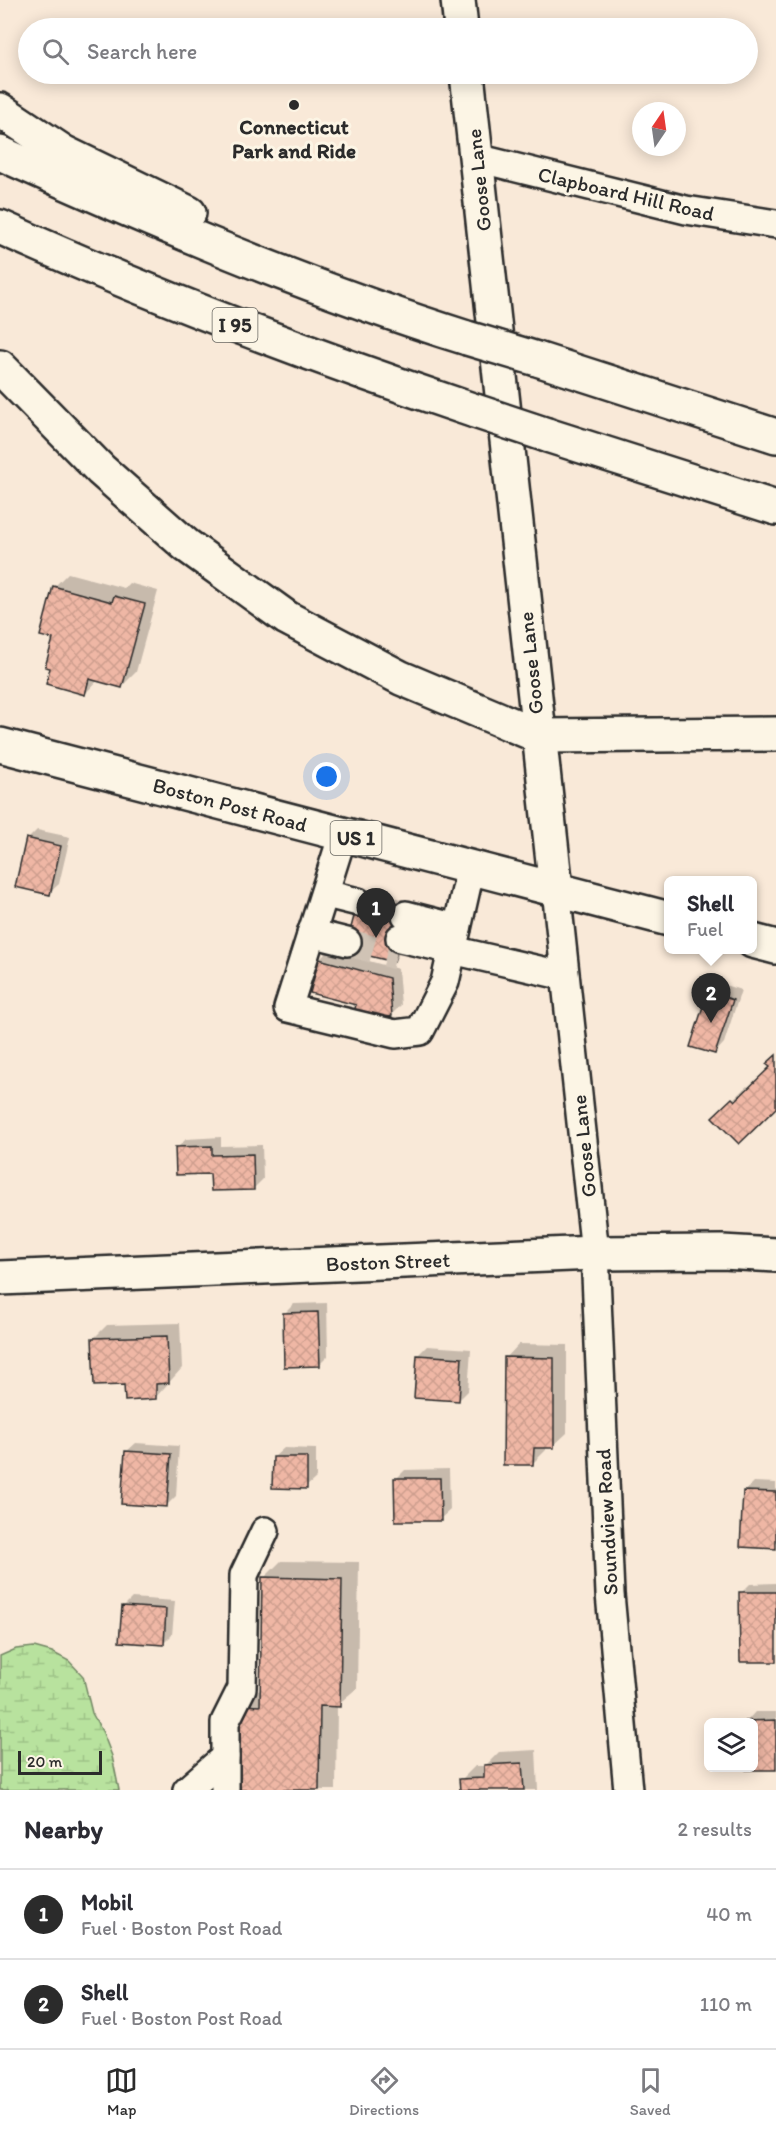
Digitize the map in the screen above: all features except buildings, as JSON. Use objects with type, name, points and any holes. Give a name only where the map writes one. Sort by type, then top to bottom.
[{"type":"main road","points":[[458,0],[460,18]]},
{"type":"main road","name":"Goose Lane","points":[[468,84],[556,890]]},
{"type":"main road","points":[[0,110],[63,152],[415,321]]},
{"type":"main road","points":[[0,153],[99,198],[265,266],[415,321],[776,436]]},
{"type":"main road","name":"I 95","points":[[0,227],[73,260],[323,360],[776,508]]},
{"type":"main road","points":[[0,367],[101,470],[186,545],[249,593],[343,650],[401,678],[539,736],[776,734]]},
{"type":"main road","name":"Boston Post Road","points":[[0,744],[664,918]]},
{"type":"main road","points":[[757,942],[776,947]]},
{"type":"main road","name":"Boston Street","points":[[0,1278],[595,1253],[722,1252],[776,1255]]},
{"type":"street","name":"Clapboard Hill Road","points":[[477,158],[686,210],[776,224]]},
{"type":"street","points":[[344,834],[288,1008],[395,1034],[420,1031],[446,982],[471,867]]},
{"type":"street","name":"Goose Lane","points":[[556,890],[595,1253]]},
{"type":"street","points":[[318,914],[352,923],[318,914]]},
{"type":"street","points":[[452,950],[401,936],[564,976]]},
{"type":"street","name":"Soundview Road","points":[[595,1253],[610,1594],[628,1790]]},
{"type":"street","points":[[225,1790],[225,1722],[242,1688],[244,1575],[265,1531]]},
{"type":"street","points":[[187,1790],[225,1757]]},
{"type":"green space","points":[[34,1647],[52,1652],[69,1661],[83,1676],[92,1713],[112,1756],[119,1790],[0,1790],[0,1656],[16,1649]]},
{"type":"tunnel","points":[[358,902],[406,915]]},
{"type":"tunnel","points":[[347,942],[396,956]]},
{"type":"place","name":"Connecticut Park and Ride","points":[[294,105]]},
{"type":"place","name":"Mobil","points":[[376,938]]},
{"type":"place","name":"Shell","points":[[711,1023]]}]
